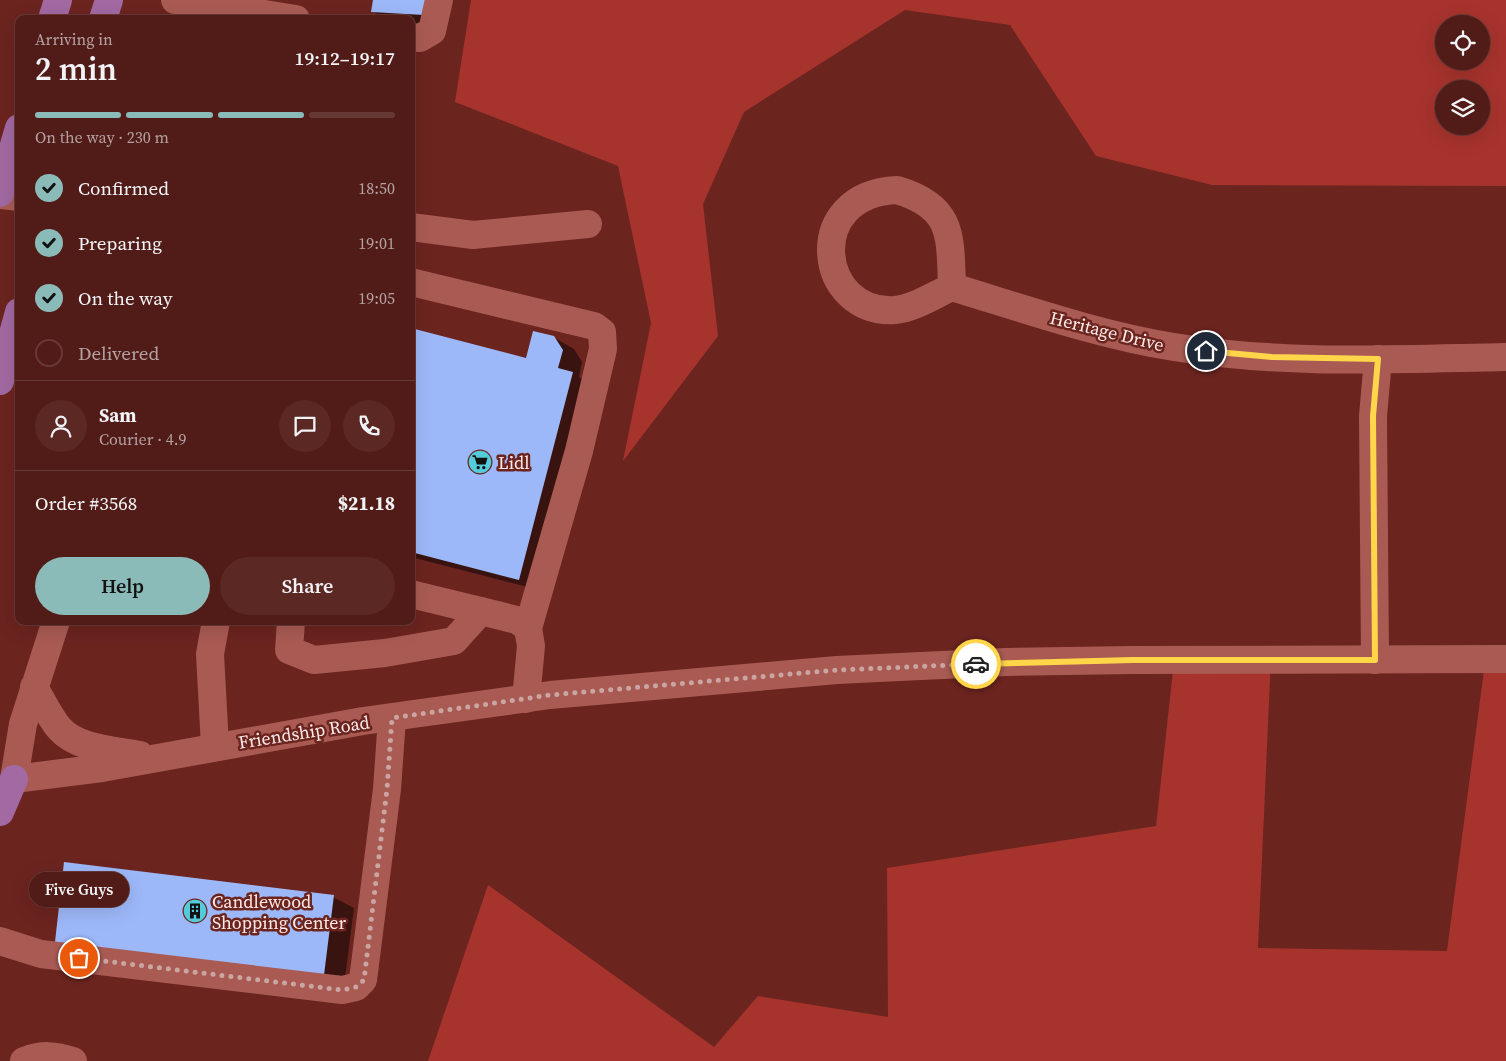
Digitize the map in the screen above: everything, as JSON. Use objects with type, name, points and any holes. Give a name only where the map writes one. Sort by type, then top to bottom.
[{"type":"highway","points":[[53,15],[58,0]]},
{"type":"highway","points":[[104,15],[109,0]]},
{"type":"highway","points":[[0,194],[13,136]]},
{"type":"highway","points":[[0,380],[15,326]]},
{"type":"highway","points":[[0,812],[14,779]]},
{"type":"street","points":[[175,0],[271,15]]},
{"type":"street","points":[[415,37],[420,38],[432,31],[438,0]]},
{"type":"street","points":[[897,190],[918,197],[936,210],[943,221],[950,239],[952,287],[906,308],[893,310],[871,307],[852,296],[838,279],[833,267],[830,246],[836,225],[845,211],[858,199],[879,191],[897,190]]},
{"type":"street","points":[[0,194],[15,196]]},
{"type":"street","points":[[415,228],[474,235],[588,224]]},
{"type":"street","points":[[415,283],[594,326],[602,332],[603,349],[579,451],[528,628],[532,646],[526,699]]},
{"type":"street","name":"Heritage Drive","points":[[952,287],[1078,325],[1173,347],[1272,357],[1378,359],[1506,357]]},
{"type":"street","points":[[1375,660],[1373,416],[1378,359]]},
{"type":"street","points":[[415,595],[517,620],[528,628]]},
{"type":"street","points":[[291,625],[289,650],[314,660],[385,653],[454,641],[481,611]]},
{"type":"street","points":[[14,779],[23,724],[55,625]]},
{"type":"street","points":[[215,625],[210,654],[215,746]]},
{"type":"street","name":"Friendship Road","points":[[14,779],[102,768],[215,746],[363,721],[550,695],[865,668],[1123,660],[1506,659]]},
{"type":"street","name":"Friendship Road","points":[[34,687],[59,728],[72,738],[87,744],[151,758]]},
{"type":"street","points":[[0,941],[51,955],[342,990],[356,987],[364,980],[387,789],[392,718]]},
{"type":"street","points":[[24,1061],[39,1055],[51,1055],[73,1061]]},
{"type":"shaded area","points":[[471,0],[1506,0],[1506,186],[1212,185],[1096,156],[1010,25],[905,10],[744,112],[703,204],[718,336],[623,461],[651,323],[618,166],[455,102]]},
{"type":"shaded area","points":[[1175,652],[1271,657],[1258,948],[1447,951],[1486,655],[1506,654],[1506,1061],[428,1061],[488,885],[714,1047],[758,996],[888,1017],[887,868],[1156,826]]},
{"type":"building","points":[[373,0],[427,0],[424,15],[371,12]]},
{"type":"building","name":"Lidl","points":[[415,329],[526,358],[533,331],[554,336],[563,350],[558,368],[573,372],[519,580],[415,553]]},
{"type":"building","name":"Candlewood Shopping Center","points":[[64,862],[334,895],[324,975],[55,942]]},
{"type":"way so far","points":[[79,958],[342,990],[356,987],[364,980],[387,789],[392,718],[550,695],[837,670],[976,664]]},
{"type":"place","name":"Lidl","points":[[480,462]]},
{"type":"place","name":"Candlewood Shopping Center","points":[[195,911]]},
{"type":"place","name":"Five Guys","points":[[79,958]]},
{"type":"route","points":[[976,664],[1133,660],[1375,660],[1373,416],[1378,359],[1272,357],[1222,354],[1206,351]]}]
